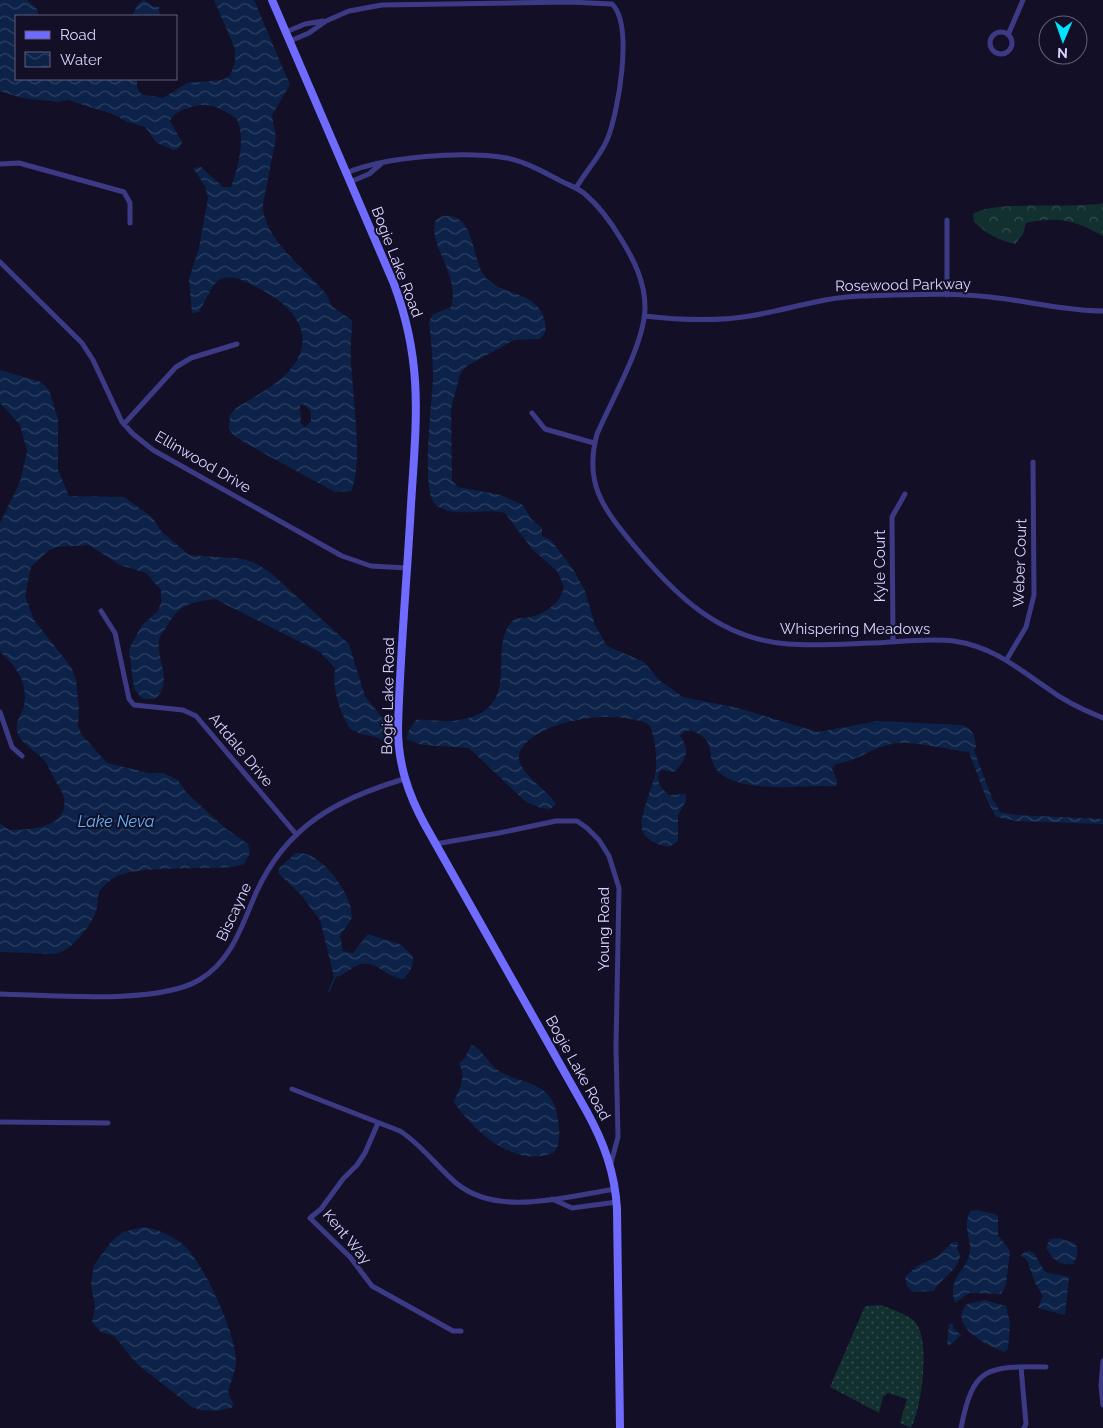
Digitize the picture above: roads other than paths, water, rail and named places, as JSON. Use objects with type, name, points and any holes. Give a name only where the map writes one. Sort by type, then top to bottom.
[{"type":"main road","name":"Bogie Lake Road","points":[[272,0],[399,298],[414,358],[416,410],[398,728],[399,754],[404,780],[412,800],[435,844],[590,1117],[610,1163],[617,1202],[620,1428]]},
{"type":"street","points":[[1008,36],[1002,33],[992,36],[990,46],[994,52],[1001,54],[1008,51],[1011,42],[1008,36],[1022,0]]},
{"type":"street","points":[[290,41],[309,33],[326,21],[354,9],[382,5],[595,2],[612,4],[622,18],[623,31],[618,102],[606,141],[576,188]]},
{"type":"street","points":[[286,32],[305,24],[326,21]]},
{"type":"street","name":"Whispering Meadows","points":[[346,172],[365,165],[398,159],[432,157],[508,158],[534,167],[576,188],[586,194],[602,211],[628,249],[637,267],[643,286],[644,316],[636,346],[594,443],[592,460],[596,493],[605,510],[673,590],[698,611],[724,626],[756,638],[786,644],[954,641],[987,649],[1007,660],[1067,702],[1103,718]]},
{"type":"street","points":[[0,164],[18,162],[124,192],[130,203],[130,223]]},
{"type":"street","points":[[350,182],[368,174],[382,163]]},
{"type":"street","points":[[947,220],[947,295]]},
{"type":"street","name":"Ellinwood Drive","points":[[0,262],[82,343],[93,360],[124,424],[153,450],[342,556],[371,566],[407,568]]},
{"type":"street","name":"Rosewood Parkway","points":[[644,316],[676,320],[725,319],[770,312],[827,299],[947,295],[988,296],[1072,310],[1103,311]]},
{"type":"street","points":[[124,424],[176,367],[191,358],[237,344]]},
{"type":"street","points":[[532,413],[545,428],[594,443]]},
{"type":"street","name":"Weber Court","points":[[1007,660],[1026,627],[1034,595],[1034,462]]},
{"type":"street","name":"Kyle Court","points":[[893,642],[892,517],[905,494]]},
{"type":"street","name":"Artdale Drive","points":[[101,611],[115,633],[129,699],[134,705],[183,710],[196,716],[296,834]]},
{"type":"street","points":[[0,712],[12,747],[22,756]]},
{"type":"street","name":"Biscayne","points":[[0,994],[134,996],[157,993],[198,981],[215,970],[230,952],[265,875],[296,834],[326,810],[358,796],[404,780]]},
{"type":"street","name":"Young Road","points":[[435,844],[556,821],[567,821],[577,822],[587,828],[599,840],[609,856],[619,888],[616,1048],[618,1137],[610,1163]]},
{"type":"street","points":[[292,1089],[400,1130],[411,1138],[456,1183],[475,1195],[502,1201],[552,1199],[616,1189]]},
{"type":"street","points":[[0,1122],[108,1123]]},
{"type":"street","name":"Kent Way","points":[[378,1122],[365,1153],[357,1165],[338,1185],[321,1210],[310,1218],[350,1257],[366,1280],[376,1289],[453,1331],[460,1331]]},
{"type":"street","points":[[552,1199],[572,1208],[617,1202]]},
{"type":"street","points":[[1103,1361],[1103,1403]]},
{"type":"street","points":[[961,1428],[966,1400],[975,1381],[991,1371],[1021,1367],[1046,1367]]},
{"type":"street","points":[[1021,1367],[1026,1424],[1024,1428]]},
{"type":"water","points":[[0,0],[27,0],[37,9],[39,15],[15,15],[15,80],[137,80],[137,88],[141,94],[163,98],[187,83],[222,80],[230,76],[235,62],[235,49],[214,0],[254,0],[290,85],[272,115],[276,138],[263,204],[265,217],[277,241],[318,284],[333,307],[352,321],[351,355],[357,464],[351,491],[335,492],[234,436],[229,429],[230,415],[235,409],[279,380],[294,365],[299,356],[302,332],[291,312],[273,296],[238,279],[227,277],[215,283],[199,312],[192,313],[189,279],[199,248],[208,198],[205,186],[193,168],[201,167],[223,187],[231,187],[241,144],[240,127],[237,119],[222,110],[208,105],[184,109],[175,114],[170,121],[182,142],[179,148],[173,150],[157,143],[145,127],[127,122],[115,115],[68,100],[57,102],[22,98],[0,91]],"holes":[[[303,404],[311,411],[311,421],[305,427],[301,423],[300,405]]]},
{"type":"water","points":[[144,0],[153,6],[159,7],[160,15],[132,15],[138,4]]},
{"type":"water","points":[[443,216],[454,217],[462,222],[472,241],[482,273],[488,280],[536,305],[542,312],[546,327],[540,339],[514,340],[467,366],[460,374],[451,409],[452,480],[458,487],[501,495],[523,505],[532,520],[542,528],[542,536],[551,540],[573,569],[585,591],[595,625],[607,646],[644,662],[659,680],[683,697],[738,708],[818,732],[878,721],[962,725],[969,729],[974,736],[976,747],[974,750],[992,798],[1000,812],[1017,815],[1103,819],[1103,824],[1017,821],[996,817],[987,800],[969,752],[920,744],[891,744],[850,761],[836,764],[832,769],[837,780],[836,786],[778,787],[749,785],[736,782],[724,776],[716,769],[711,758],[708,743],[699,734],[690,730],[680,736],[686,751],[682,763],[674,772],[661,770],[658,777],[661,787],[669,795],[686,794],[686,801],[678,815],[678,841],[669,847],[651,841],[643,832],[642,819],[656,770],[652,733],[650,727],[644,722],[607,717],[574,720],[558,725],[531,738],[522,748],[519,755],[520,763],[531,778],[556,804],[550,809],[541,808],[526,802],[469,748],[422,745],[406,739],[409,730],[416,720],[459,720],[480,713],[493,703],[499,689],[503,643],[507,629],[516,618],[531,617],[553,606],[562,593],[564,586],[557,571],[532,549],[505,513],[488,511],[454,512],[437,506],[432,498],[428,466],[433,375],[429,322],[433,314],[451,307],[453,295],[448,271],[439,249],[434,229],[436,220]]},
{"type":"water","name":"Lake Neva","points":[[0,370],[41,382],[49,390],[58,419],[58,470],[69,496],[124,497],[152,517],[161,531],[189,555],[244,559],[255,563],[271,573],[349,644],[365,696],[383,719],[390,737],[387,742],[350,729],[337,699],[334,676],[335,668],[320,652],[215,599],[187,605],[172,618],[159,640],[164,678],[161,692],[155,699],[143,699],[134,689],[129,649],[142,625],[158,611],[161,603],[161,590],[146,573],[120,565],[89,545],[57,547],[49,550],[31,567],[25,596],[34,620],[71,667],[76,680],[79,710],[78,726],[82,735],[107,763],[149,773],[163,773],[178,780],[186,792],[225,828],[248,844],[250,853],[244,864],[233,867],[152,869],[122,874],[112,879],[99,892],[95,914],[84,932],[73,944],[55,954],[0,952],[0,823],[9,830],[37,828],[54,822],[64,809],[64,799],[42,757],[18,735],[17,724],[25,701],[25,692],[17,670],[0,652],[0,523],[20,482],[27,451],[20,425],[0,403]]},
{"type":"water","points":[[296,853],[306,854],[325,866],[334,876],[347,898],[352,918],[340,936],[343,951],[353,953],[368,934],[402,945],[413,957],[412,967],[405,978],[396,978],[374,965],[365,963],[334,977],[320,920],[301,895],[278,873],[280,867]]},
{"type":"water","points":[[471,1045],[478,1049],[496,1069],[537,1086],[552,1100],[557,1112],[559,1131],[558,1145],[553,1153],[539,1156],[524,1156],[510,1151],[484,1135],[462,1113],[454,1102],[462,1078],[459,1064],[466,1056]]},
{"type":"water","points":[[976,1210],[995,1214],[998,1217],[998,1235],[1010,1251],[1006,1285],[1001,1294],[969,1293],[955,1303],[953,1288],[957,1276],[967,1262],[970,1251],[967,1230],[968,1218],[970,1211]]},
{"type":"water","points":[[143,1227],[166,1234],[183,1244],[195,1258],[211,1285],[231,1333],[234,1348],[236,1364],[228,1393],[234,1405],[231,1408],[216,1411],[192,1407],[137,1364],[114,1336],[101,1332],[92,1322],[95,1308],[91,1284],[94,1265],[111,1242],[123,1232]]},
{"type":"water","points":[[1059,1238],[1075,1243],[1077,1254],[1073,1264],[1060,1263],[1051,1256],[1046,1248],[1050,1239]]},
{"type":"water","points":[[953,1242],[958,1242],[957,1249],[960,1255],[959,1261],[953,1270],[934,1291],[912,1292],[907,1286],[905,1277],[917,1266],[937,1257]]},
{"type":"water","points":[[1024,1252],[1034,1253],[1045,1272],[1069,1277],[1065,1315],[1038,1308],[1043,1296],[1035,1283],[1027,1260],[1021,1256]]},
{"type":"water","points":[[985,1300],[1006,1306],[1010,1323],[1008,1349],[1005,1352],[980,1340],[965,1327],[962,1320],[962,1312],[967,1304]]},
{"type":"water","points":[[952,1323],[954,1329],[961,1335],[949,1346],[947,1345],[949,1324]]},
{"type":"waterway","points":[[329,991],[335,977]]}]
